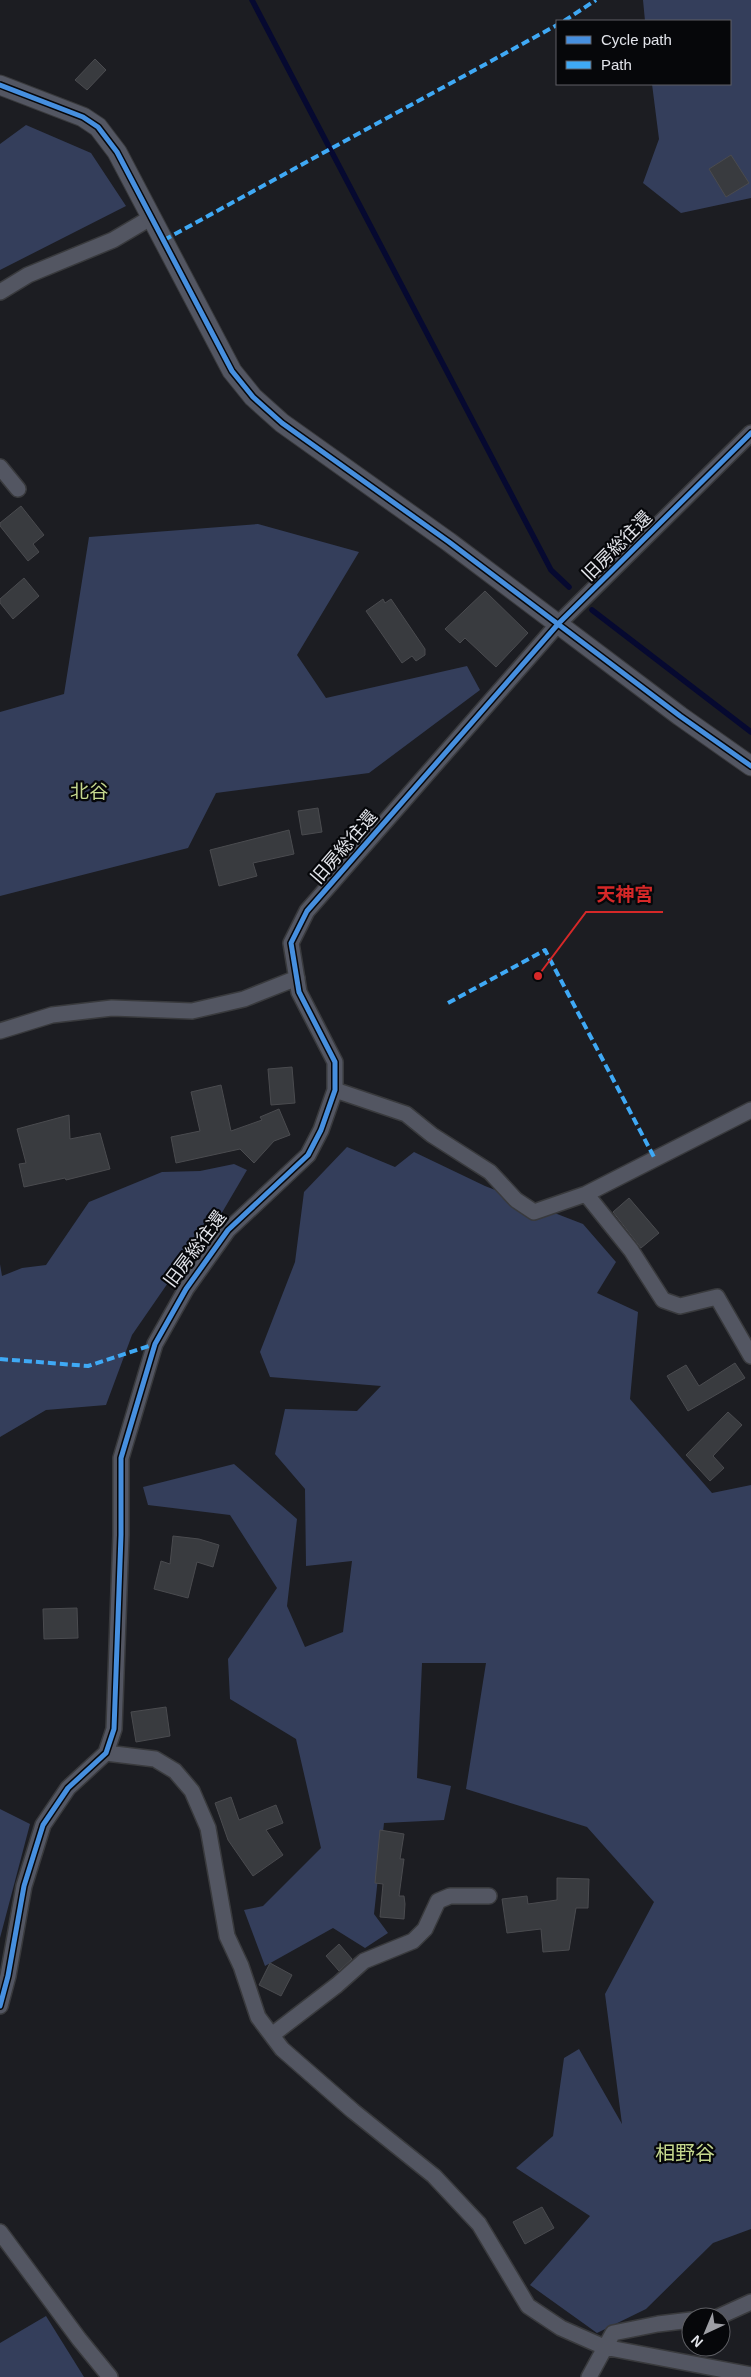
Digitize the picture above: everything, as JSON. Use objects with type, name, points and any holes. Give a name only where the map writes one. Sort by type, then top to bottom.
[{"type":"street","points":[[0,85],[67,110],[98,127],[117,152],[232,371],[253,397],[282,423],[559,623],[680,716],[751,766]]},
{"type":"street","points":[[0,292],[28,275],[113,240],[152,217]]},
{"type":"street","name":"旧房総往還","points":[[106,1753],[114,1729],[117,1682],[116,1632],[121,1535],[122,1458],[155,1344],[186,1289],[228,1230],[308,1155],[321,1130],[335,1090],[335,1062],[299,992],[291,943],[307,911],[559,623],[751,433]]},
{"type":"street","points":[[0,467],[18,489]]},
{"type":"street","points":[[0,1031],[52,1015],[112,1008],[192,1011],[244,999],[297,978]]},
{"type":"street","points":[[335,1090],[406,1114],[432,1136],[490,1172],[516,1200],[534,1212],[586,1194],[751,1110]]},
{"type":"street","points":[[586,1194],[630,1250],[663,1300],[680,1306],[717,1298],[751,1356]]},
{"type":"street","points":[[0,2006],[8,1976],[24,1886],[43,1825],[68,1788],[106,1753],[155,1759],[175,1770],[192,1791],[208,1828],[227,1936],[241,1966],[258,2017],[282,2049],[353,2111],[434,2176],[479,2224],[528,2306],[561,2328],[604,2347],[751,2375]]},
{"type":"street","points":[[272,2035],[337,1985],[364,1961],[413,1942],[425,1928],[438,1901],[450,1896],[489,1896]]},
{"type":"street","points":[[0,2232],[78,2340],[110,2377]]},
{"type":"street","points":[[731,2311],[751,2302]]},
{"type":"street","points":[[589,2377],[613,2333],[681,2321]]},
{"type":"shaded area","points":[[643,0],[751,0],[751,198],[681,213],[643,183],[659,139],[652,85],[731,85],[731,20],[645,20]]},
{"type":"shaded area","points":[[26,125],[91,153],[126,206],[0,270],[0,144]]},
{"type":"shaded area","points":[[258,524],[359,552],[297,655],[326,698],[467,666],[480,690],[369,773],[216,793],[188,848],[0,896],[0,712],[64,694],[89,537]]},
{"type":"shaded area","points":[[347,1147],[395,1167],[414,1152],[485,1186],[583,1224],[616,1262],[597,1293],[638,1312],[630,1399],[712,1493],[751,1485],[751,2229],[713,2243],[646,2309],[597,2333],[530,2285],[590,2216],[516,2168],[553,2136],[564,2058],[579,2049],[622,2124],[605,1994],[654,1902],[587,1827],[466,1789],[486,1663],[422,1663],[417,1778],[451,1786],[444,1820],[384,1823],[374,1914],[388,1933],[365,1948],[333,1928],[265,1966],[244,1910],[263,1906],[321,1848],[296,1739],[230,1699],[228,1659],[277,1588],[230,1515],[148,1505],[143,1487],[234,1464],[297,1519],[287,1606],[305,1647],[343,1632],[352,1561],[306,1566],[305,1489],[275,1454],[285,1409],[357,1411],[381,1386],[270,1377],[260,1352],[295,1262],[304,1192]]},
{"type":"shaded area","points":[[234,1164],[247,1170],[210,1233],[181,1264],[132,1335],[106,1405],[46,1410],[0,1437],[0,1264],[2,1276],[22,1268],[46,1265],[89,1202],[162,1172],[200,1171]]},
{"type":"shaded area","points":[[0,1809],[30,1824],[0,1938]]},
{"type":"shaded area","points":[[46,2316],[84,2377],[0,2377],[0,2343]]},
{"type":"building","points":[[95,59],[106,70],[87,90],[75,80]]},
{"type":"building","points":[[731,155],[749,183],[726,197],[709,169]]},
{"type":"building","points":[[21,506],[44,535],[33,544],[39,552],[28,561],[0,526],[0,523]]},
{"type":"building","points":[[24,578],[39,596],[13,619],[0,603],[0,599]]},
{"type":"building","points":[[485,591],[528,633],[496,667],[465,638],[460,643],[445,629]]},
{"type":"building","points":[[383,599],[385,603],[391,599],[425,649],[425,655],[416,661],[412,656],[402,663],[366,611]]},
{"type":"building","points":[[318,808],[322,832],[302,835],[298,811]]},
{"type":"building","points":[[289,830],[294,854],[253,863],[257,876],[219,886],[210,850]]},
{"type":"building","points":[[292,1067],[295,1103],[271,1105],[268,1069]]},
{"type":"building","points":[[221,1085],[231,1131],[262,1120],[260,1117],[279,1109],[290,1135],[274,1141],[254,1163],[240,1149],[176,1163],[171,1137],[200,1131],[191,1092]]},
{"type":"building","points":[[69,1115],[70,1139],[100,1133],[110,1169],[66,1180],[65,1178],[24,1187],[19,1164],[26,1163],[17,1129]]},
{"type":"building","points":[[629,1198],[659,1233],[641,1248],[613,1212]]},
{"type":"building","points":[[735,1363],[745,1378],[688,1411],[667,1376],[686,1365],[699,1386]]},
{"type":"building","points":[[728,1412],[742,1425],[713,1456],[724,1468],[710,1481],[686,1455]]},
{"type":"building","points":[[173,1536],[199,1539],[219,1545],[213,1567],[197,1562],[188,1598],[154,1589],[161,1561],[170,1564]]},
{"type":"building","points":[[77,1608],[78,1638],[44,1639],[43,1609]]},
{"type":"building","points":[[166,1707],[170,1736],[136,1742],[131,1712]]},
{"type":"building","points":[[231,1797],[239,1820],[276,1805],[283,1823],[266,1830],[283,1855],[253,1876],[228,1840],[215,1803]]},
{"type":"building","points":[[380,1830],[404,1834],[400,1859],[404,1859],[399,1896],[404,1896],[404,1919],[380,1917],[383,1884],[375,1883]]},
{"type":"building","points":[[557,1878],[589,1879],[588,1908],[576,1908],[569,1950],[543,1952],[541,1929],[507,1933],[502,1899],[527,1896],[528,1904],[557,1900]]},
{"type":"building","points":[[339,1944],[352,1959],[339,1971],[326,1956]]},
{"type":"building","points":[[270,1963],[292,1975],[281,1996],[259,1985]]},
{"type":"building","points":[[542,2207],[554,2228],[525,2244],[513,2222]]},
{"type":"waterway","points":[[252,0],[551,570],[569,587]]},
{"type":"waterway","points":[[592,610],[751,732]]},
{"type":"marked path","points":[[566,20],[596,0]]},
{"type":"marked path","points":[[164,240],[556,26]]},
{"type":"marked path","points":[[448,1003],[545,950],[655,1159]]},
{"type":"marked path","points":[[0,1359],[88,1366],[155,1344]]},
{"type":"cycle path","points":[[0,85],[83,117],[98,127],[117,152],[232,371],[253,397],[282,423],[449,542],[680,716],[751,766]]},
{"type":"cycle path","points":[[0,2006],[8,1976],[24,1886],[43,1825],[68,1788],[106,1753],[114,1729],[121,1535],[121,1458],[155,1344],[186,1289],[228,1230],[308,1155],[321,1130],[335,1090],[335,1062],[299,992],[291,943],[307,911],[559,623],[751,433]]},
{"type":"place","name":"天神宮","points":[[538,976]]},
{"type":"district","name":"北谷","points":[[89,791]]},
{"type":"district","name":"相野谷","points":[[685,2153]]}]
